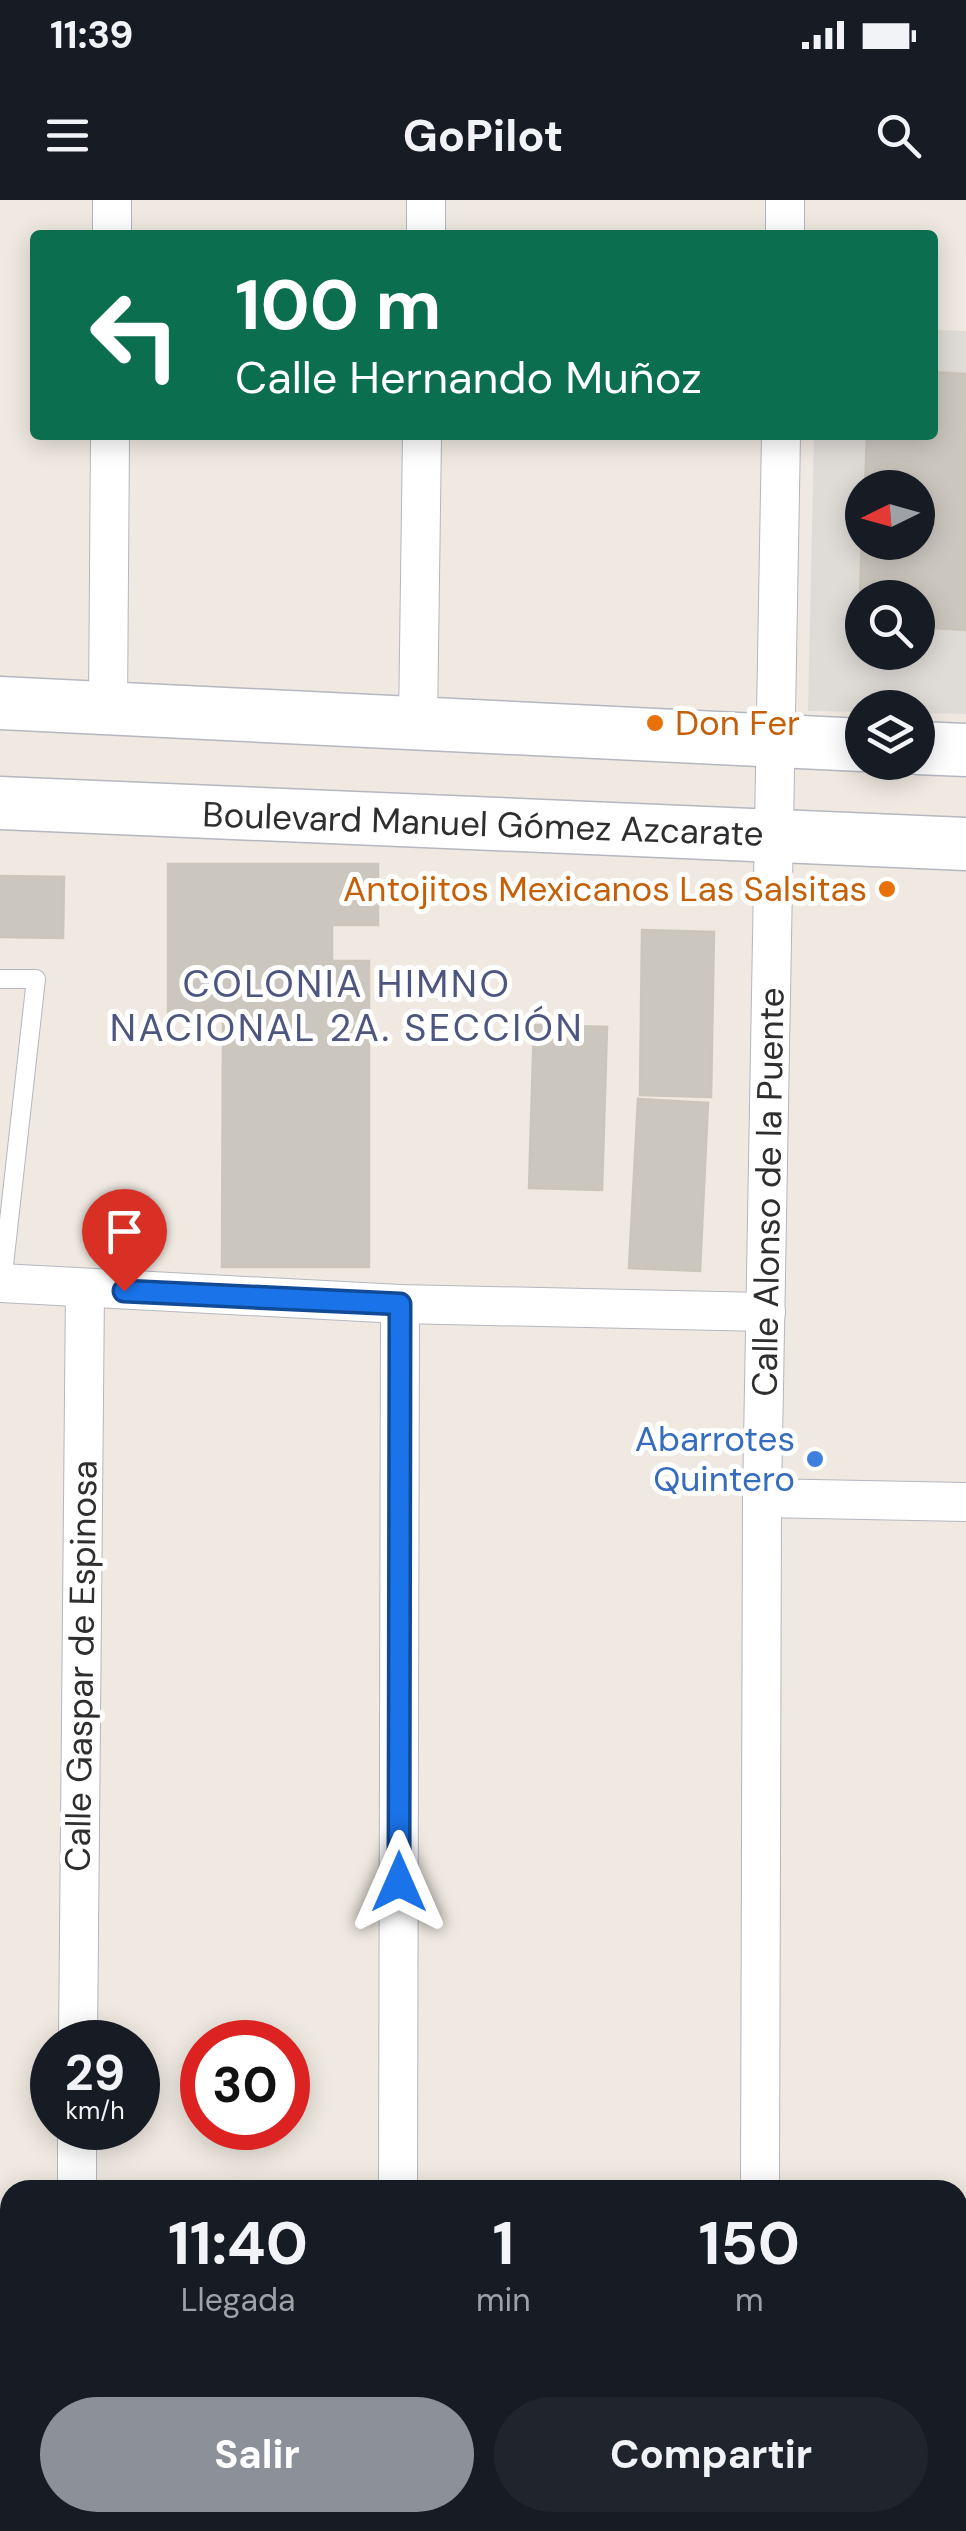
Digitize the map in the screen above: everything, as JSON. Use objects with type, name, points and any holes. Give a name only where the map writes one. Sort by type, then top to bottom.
[{"type":"street","points":[[112,200],[112,230]]},
{"type":"street","points":[[426,200],[426,230]]},
{"type":"street","points":[[785,200],[785,230]]},
{"type":"street","points":[[108,708],[110,440]]},
{"type":"street","points":[[418,724],[422,440]]},
{"type":"street","name":"Calle Alonso de la Puente","points":[[760,2180],[762,1498],[781,440]]},
{"type":"street","points":[[0,703],[845,744]]},
{"type":"street","points":[[935,749],[966,750]]},
{"type":"street","name":"Boulevard Manuel Gómez Azcarate","points":[[0,804],[966,844]]},
{"type":"street","points":[[1,1283],[400,1304],[766,1312]]},
{"type":"street","name":"Calle Gaspar de Espinosa","points":[[78,2020],[85,1289]]},
{"type":"street","points":[[398,2180],[400,1304]]},
{"type":"street","points":[[762,1498],[966,1502]]},
{"type":"street","points":[[77,2150],[77,2180]]},
{"type":"lane","points":[[0,978],[36,979],[1,1283]]},
{"type":"shaded area","points":[[938,330],[966,331],[966,714],[935,713],[935,690],[845,690],[845,712],[808,711],[814,440],[938,440]]},
{"type":"building","points":[[938,372],[966,374],[966,630],[935,628],[935,580],[860,580],[861,560],[935,560],[935,470],[866,470],[867,440],[938,440]]},
{"type":"building","points":[[168,864],[378,864],[378,925],[332,925],[332,961],[369,961],[369,1267],[222,1267],[223,1016],[168,1016]]},
{"type":"building","points":[[0,876],[64,877],[63,938],[0,937]]},
{"type":"building","points":[[642,930],[714,932],[711,1097],[640,1095]]},
{"type":"building","points":[[534,1025],[607,1027],[602,1190],[529,1188]]},
{"type":"building","points":[[638,1099],[708,1103],[700,1271],[629,1268]]},
{"type":"place","name":"Don Fer","points":[[655,723]]},
{"type":"place","name":"Antojitos Mexicanos Las Salsitas","points":[[887,889]]},
{"type":"place","name":"Abarrotes Quintero","points":[[815,1459]]},
{"type":"district","name":"COLONIA HIMNO NACIONAL 2A. SECCIÓN","points":[[347,1006]]},
{"type":"route","points":[[124,1291],[400,1304],[399,1882]]}]
